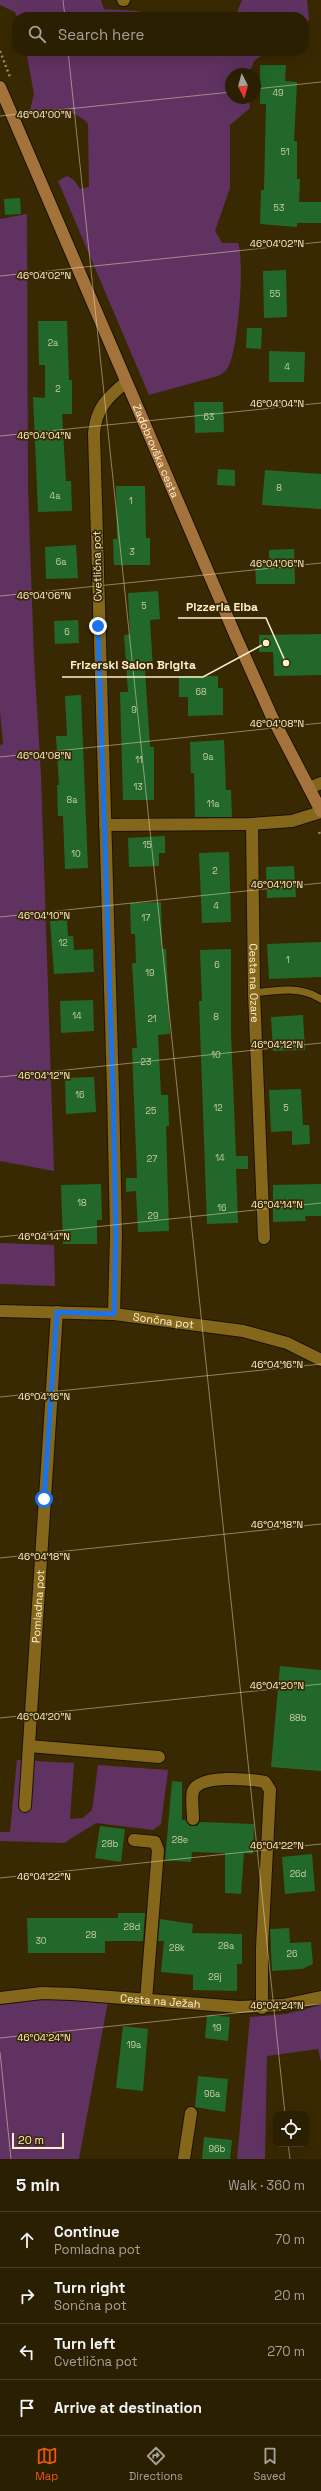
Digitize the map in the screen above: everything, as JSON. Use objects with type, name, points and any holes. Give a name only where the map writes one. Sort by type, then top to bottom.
[{"type":"main road","name":"Zadobrovška cesta","points":[[0,87],[236,637],[272,716],[321,812]]},
{"type":"street","name":"Cvetlična pot","points":[[114,1314],[116,1234],[94,433],[95,418],[105,399],[126,382]]},
{"type":"street","points":[[308,788],[321,783]]},
{"type":"street","points":[[105,826],[252,824],[292,821],[321,812]]},
{"type":"street","name":"Cesta na Ozare","points":[[252,824],[254,993],[264,1238]]},
{"type":"street","name":"Sončna pot","points":[[0,1311],[114,1314],[243,1331],[287,1343],[321,1360]]},
{"type":"street","name":"Pomladna pot","points":[[25,1806],[57,1312]]},
{"type":"street","points":[[29,1746],[159,1757]]},
{"type":"street","points":[[193,1819],[193,1791],[198,1784],[207,1781],[251,1779],[265,1782],[270,1790],[262,1934],[262,2008]]},
{"type":"street","points":[[134,1840],[155,1842],[158,1850],[146,2000]]},
{"type":"street","name":"Cesta na Ježah","points":[[0,1998],[42,1993],[262,2008],[321,1997]]},
{"type":"street","points":[[184,2159],[191,2113]]},
{"type":"lane","points":[[254,993],[297,990],[311,992],[321,999]]},
{"type":"path","points":[[319,832],[321,836]]},
{"type":"shaded area","points":[[0,0],[101,0],[104,9],[142,12],[15,12],[0,5]]},
{"type":"shaded area","points":[[242,0],[307,0],[308,12],[237,12]]},
{"type":"shaded area","points":[[27,56],[261,56],[254,61],[251,68],[225,68],[225,104],[250,104],[250,108],[230,125],[230,188],[215,231],[222,243],[238,243],[241,267],[240,304],[235,341],[229,365],[223,373],[218,376],[149,395],[58,181],[67,176],[74,180],[80,189],[89,187],[88,124],[82,118],[62,112],[33,118],[30,110],[34,94]]},
{"type":"shaded area","points":[[27,214],[28,490],[34,658],[41,775],[54,1171],[0,1161],[0,745],[3,744],[0,710],[0,219]]},
{"type":"shaded area","points":[[0,1243],[54,1245],[55,1286],[0,1284]]},
{"type":"shaded area","points":[[17,1760],[74,1763],[70,1819],[83,1818],[92,1810],[98,1765],[168,1770],[161,1824],[153,1830],[96,1823],[64,1843],[0,1841],[0,1832],[10,1832]]},
{"type":"shaded area","points":[[60,1997],[108,2001],[79,2159],[0,2159],[0,2003]]},
{"type":"shaded area","points":[[321,2005],[321,2062],[318,2049],[267,2056],[265,2159],[237,2159],[250,2017],[286,2014]]},
{"type":"building","points":[[260,65],[286,65],[285,81],[297,82],[294,141],[297,141],[297,179],[300,179],[299,202],[321,202],[321,223],[297,223],[297,227],[260,224],[261,190],[264,190],[266,104],[261,104]]},
{"type":"building","points":[[20,198],[21,214],[5,215],[4,199]]},
{"type":"building","points":[[286,270],[287,317],[264,318],[263,271]]},
{"type":"building","points":[[38,321],[67,321],[69,380],[72,380],[72,414],[62,414],[66,481],[71,481],[72,511],[38,512],[33,397],[45,398],[45,365],[39,365]]},
{"type":"building","points":[[247,328],[262,328],[261,349],[246,348]]},
{"type":"building","points":[[269,351],[305,352],[304,382],[269,382]]},
{"type":"building","points":[[194,402],[223,402],[224,432],[195,433]]},
{"type":"building","points":[[218,469],[235,470],[235,486],[217,485]]},
{"type":"building","points":[[265,470],[321,474],[321,509],[262,505]]},
{"type":"building","points":[[116,486],[145,486],[146,538],[150,538],[150,565],[114,565],[113,539],[117,539]]},
{"type":"building","points":[[76,545],[78,578],[46,579],[45,547]]},
{"type":"building","points":[[294,549],[295,584],[256,584],[255,561],[269,561],[269,550]]},
{"type":"building","points":[[158,591],[160,619],[150,620],[153,669],[145,670],[150,747],[154,747],[154,800],[123,800],[120,692],[128,692],[124,635],[130,634],[128,593]]},
{"type":"building","points":[[78,620],[79,643],[55,644],[54,621]]},
{"type":"building","points":[[321,634],[321,675],[274,676],[273,652],[259,652],[259,635]]},
{"type":"building","points":[[179,676],[218,676],[218,688],[223,688],[223,715],[188,716],[188,697],[179,697]]},
{"type":"building","points":[[81,695],[88,868],[65,869],[63,816],[58,816],[57,785],[59,785],[56,736],[67,736],[65,696]]},
{"type":"building","points":[[224,740],[226,790],[231,790],[232,817],[195,817],[194,773],[191,773],[190,742]]},
{"type":"building","points":[[165,836],[165,853],[159,853],[159,866],[129,867],[128,838]]},
{"type":"building","points":[[229,852],[231,922],[202,923],[199,853]]},
{"type":"building","points":[[294,866],[296,897],[267,898],[266,867]]},
{"type":"building","points":[[161,902],[162,949],[166,949],[170,1034],[158,1035],[161,1095],[168,1095],[169,1126],[166,1126],[169,1231],[138,1232],[136,1191],[126,1192],[126,1178],[137,1178],[132,1048],[137,1048],[132,963],[136,963],[135,934],[131,934],[130,903]]},
{"type":"building","points":[[67,920],[68,936],[73,936],[74,950],[93,949],[94,972],[54,974],[50,921]]},
{"type":"building","points":[[321,942],[321,977],[269,979],[267,944]]},
{"type":"building","points":[[231,949],[231,1034],[236,1156],[248,1156],[248,1169],[236,1169],[238,1223],[207,1224],[199,1001],[202,1001],[200,950]]},
{"type":"building","points":[[93,1000],[94,1031],[61,1033],[60,1001]]},
{"type":"building","points":[[303,1015],[305,1050],[273,1051],[271,1017]]},
{"type":"building","points":[[94,1077],[96,1112],[66,1114],[65,1078]]},
{"type":"building","points":[[301,1089],[303,1125],[309,1125],[310,1144],[292,1145],[292,1131],[271,1132],[269,1090]]},
{"type":"building","points":[[101,1184],[102,1220],[97,1220],[97,1244],[63,1244],[61,1185]]},
{"type":"building","points":[[321,1184],[321,1216],[305,1216],[306,1221],[273,1222],[273,1185]]},
{"type":"building","points":[[280,1666],[321,1670],[321,1771],[271,1767]]},
{"type":"building","points":[[172,1781],[182,1782],[182,1820],[186,1820],[190,1826],[197,1826],[200,1822],[254,1824],[253,1854],[244,1853],[241,1894],[225,1893],[225,1853],[192,1852],[191,1862],[165,1860]]},
{"type":"building","points":[[100,1826],[125,1829],[121,1862],[95,1858]]},
{"type":"building","points":[[312,1854],[315,1891],[285,1894],[282,1857]]},
{"type":"building","points":[[118,1913],[145,1913],[143,1941],[105,1941],[105,1953],[28,1953],[27,1918],[118,1918]]},
{"type":"building","points":[[160,1919],[193,1924],[192,1933],[242,1934],[242,1964],[237,1964],[237,1991],[193,1990],[193,1975],[161,1972],[164,1941],[158,1941]]},
{"type":"building","points":[[289,1928],[290,1943],[311,1942],[313,1964],[302,1969],[272,1971],[270,1929]]},
{"type":"building","points":[[207,2015],[230,2017],[228,2041],[205,2038]]},
{"type":"building","points":[[123,2026],[148,2029],[143,2091],[116,2088]]},
{"type":"building","points":[[198,2076],[228,2079],[225,2112],[195,2107]]},
{"type":"building","points":[[204,2137],[232,2140],[230,2159],[202,2159]]},
{"type":"place","name":"Frizerski Salon Brigita","points":[[266,643]]},
{"type":"place","name":"Pizzeria Elba","points":[[286,663]]},
{"type":"route","points":[[44,1499],[57,1312],[114,1314],[116,1234],[113,1091],[98,626]]}]
